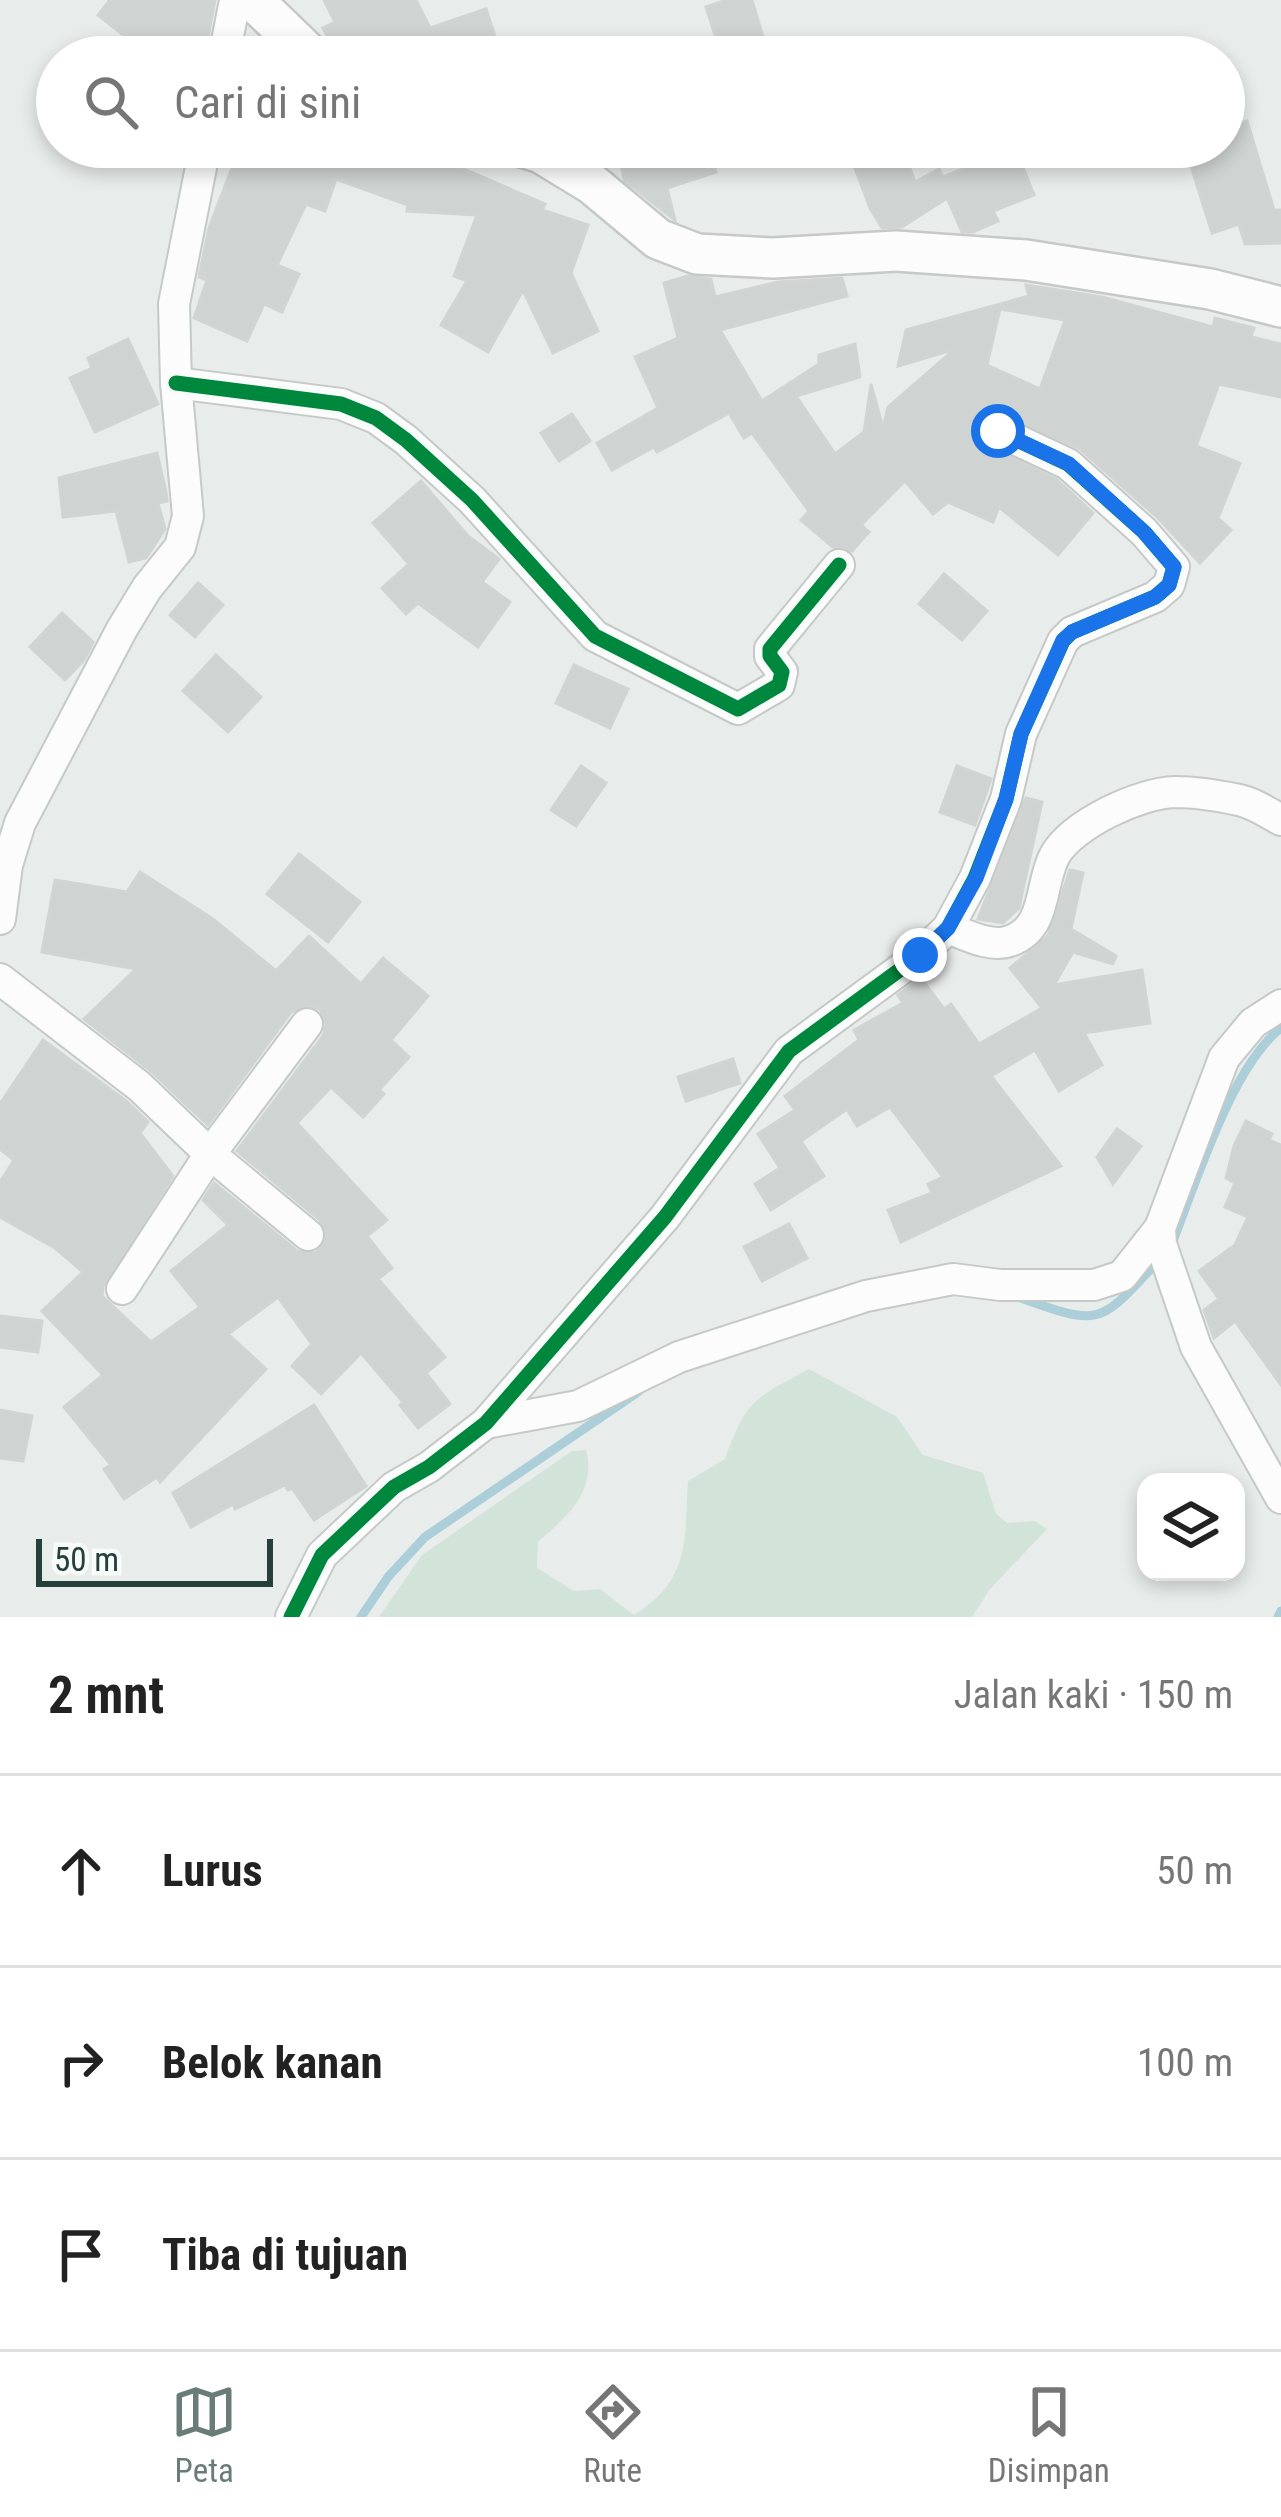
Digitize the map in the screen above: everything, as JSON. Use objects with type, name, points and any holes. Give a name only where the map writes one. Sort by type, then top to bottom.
[{"type":"street","points":[[228,36],[236,0]]},
{"type":"street","points":[[253,0],[290,36]]},
{"type":"street","points":[[0,919],[7,865],[20,823],[122,629],[180,547],[188,516],[174,304],[201,168]]},
{"type":"street","points":[[566,168],[658,239],[697,254],[773,257],[896,250],[1026,260],[1210,289],[1281,307]]},
{"type":"street","points":[[176,383],[341,404],[376,418],[472,500],[596,636],[738,709],[779,685],[782,672],[770,649],[838,565]]},
{"type":"street","points":[[291,1617],[322,1556],[394,1487],[486,1423],[665,1217],[789,1051],[920,955],[948,928],[976,878],[1006,799],[1021,734],[1063,640],[1155,597],[1169,585],[1174,567],[1144,532],[1069,464],[998,431]]},
{"type":"street","points":[[948,928],[987,942],[1009,942],[1040,915],[1046,874],[1058,850],[1088,820],[1154,797],[1171,792],[1244,800],[1281,820]]},
{"type":"street","points":[[0,979],[139,1086],[210,1154],[308,1235]]},
{"type":"street","points":[[486,1423],[578,1406],[679,1357],[866,1296],[953,1279],[1000,1285],[1094,1286],[1122,1276],[1161,1236],[1224,1058],[1253,1023],[1281,1005]]},
{"type":"street","points":[[122,1289],[210,1154],[307,1024]]},
{"type":"street","points":[[1161,1236],[1196,1347],[1281,1498]]},
{"type":"green space","points":[[809,1369],[897,1417],[923,1455],[983,1473],[996,1514],[1007,1523],[1035,1521],[1047,1529],[990,1589],[972,1617],[379,1617],[422,1555],[572,1451],[586,1450],[583,1491],[538,1542],[537,1568],[574,1591],[600,1589],[634,1615],[653,1601],[675,1573],[684,1541],[688,1481],[725,1459],[739,1424],[755,1403]]},
{"type":"building","points":[[110,0],[215,0],[208,36],[124,36],[98,15]]},
{"type":"building","points":[[324,0],[416,0],[430,28],[486,9],[495,36],[327,36],[323,28],[335,22]]},
{"type":"building","points":[[727,0],[752,0],[763,36],[715,36],[706,7]]},
{"type":"building","points":[[1245,122],[1274,210],[1281,210],[1281,243],[1245,244],[1239,224],[1212,233],[1192,168],[1245,168]]},
{"type":"building","points":[[232,168],[461,168],[545,204],[542,210],[588,225],[571,273],[598,331],[553,353],[523,290],[488,352],[441,325],[467,281],[454,276],[477,215],[407,211],[408,205],[336,179],[325,211],[306,204],[277,265],[299,274],[282,312],[264,304],[247,341],[194,318],[207,280],[199,277],[209,228]]},
{"type":"building","points":[[622,168],[715,168],[716,172],[667,188],[675,220],[624,180]]},
{"type":"building","points":[[855,168],[910,168],[915,182],[939,169],[943,177],[965,168],[1023,168],[1034,195],[993,211],[998,221],[973,232],[962,232],[947,198],[902,227],[882,228]]},
{"type":"building","points":[[688,276],[711,279],[715,297],[778,282],[842,278],[847,296],[720,330],[762,401],[819,364],[819,355],[855,344],[860,377],[796,396],[835,454],[864,432],[871,384],[883,428],[888,407],[955,349],[898,366],[906,330],[1029,296],[1026,285],[1102,297],[1213,327],[1215,318],[1254,328],[1251,337],[1281,344],[1281,397],[1219,384],[1196,446],[1240,463],[1218,518],[1231,530],[1200,563],[1157,517],[1080,449],[998,412],[981,422],[983,443],[1057,480],[1093,513],[1058,555],[999,507],[993,522],[948,502],[933,514],[905,481],[861,525],[869,532],[852,551],[833,547],[801,520],[809,511],[752,433],[744,438],[729,413],[612,470],[597,443],[658,408],[635,357],[678,338],[664,283]],"holes":[[[1000,309],[1065,320],[1040,389],[987,365]]]},
{"type":"building","points":[[128,339],[158,404],[95,432],[70,378],[92,368],[88,358]]},
{"type":"building","points":[[572,414],[590,441],[559,461],[541,433]]},
{"type":"building","points":[[157,453],[167,501],[158,503],[165,529],[146,558],[129,562],[116,511],[63,517],[59,478]]},
{"type":"building","points":[[421,481],[468,536],[499,559],[482,582],[510,602],[478,647],[418,603],[406,614],[382,588],[409,564],[373,523]]},
{"type":"building","points":[[944,574],[987,611],[962,640],[919,604]]},
{"type":"building","points":[[198,583],[223,605],[195,637],[170,615]]},
{"type":"building","points":[[62,613],[93,642],[65,680],[30,647]]},
{"type":"building","points":[[216,655],[261,697],[228,732],[183,691]]},
{"type":"building","points":[[574,665],[628,689],[610,728],[556,703]]},
{"type":"building","points":[[581,766],[606,783],[576,826],[551,810]]},
{"type":"building","points":[[957,766],[991,779],[975,825],[940,812]]},
{"type":"building","points":[[1026,798],[1042,802],[1019,908],[1003,923],[978,919]]},
{"type":"building","points":[[299,854],[360,902],[328,942],[267,894]]},
{"type":"building","points":[[1070,870],[1083,873],[1071,929],[1116,956],[1113,964],[1073,952],[1054,985],[1142,970],[1150,1023],[1084,1033],[1102,1065],[1059,1091],[1035,1050],[991,1076],[1061,1166],[901,1242],[888,1210],[932,1193],[928,1184],[943,1177],[890,1107],[857,1126],[847,1109],[801,1141],[824,1176],[771,1210],[755,1184],[780,1168],[758,1134],[795,1110],[785,1096],[859,1040],[854,1030],[903,1003],[898,995],[921,978],[944,1009],[951,1004],[979,1044],[1042,1008],[1010,968],[1048,936]]},
{"type":"building","points":[[140,872],[213,919],[276,971],[309,936],[361,984],[383,958],[428,996],[391,1040],[409,1057],[379,1090],[384,1094],[363,1117],[331,1087],[297,1123],[387,1220],[367,1236],[392,1268],[378,1279],[445,1357],[426,1373],[450,1404],[418,1428],[400,1405],[403,1402],[361,1353],[321,1394],[292,1366],[312,1344],[278,1297],[228,1334],[266,1369],[160,1482],[157,1477],[124,1499],[104,1469],[111,1465],[64,1407],[103,1375],[42,1311],[83,1272],[55,1248],[0,1217],[0,1182],[14,1160],[0,1149],[0,1104],[43,1040],[148,1122],[140,1133],[173,1176],[103,1287],[102,1296],[151,1342],[200,1307],[171,1271],[228,1225],[203,1200],[214,1183],[297,1251],[316,1253],[327,1237],[320,1220],[237,1151],[323,1036],[326,1025],[320,1009],[308,1005],[291,1012],[208,1125],[152,1072],[84,1019],[136,969],[42,952],[55,880],[127,892]]},
{"type":"building","points":[[733,1059],[740,1083],[686,1101],[678,1077]]},
{"type":"building","points":[[1246,1121],[1272,1134],[1269,1140],[1281,1145],[1281,1385],[1235,1321],[1214,1338],[1204,1310],[1219,1299],[1199,1271],[1235,1245],[1248,1217],[1225,1207],[1235,1183],[1226,1178]]},
{"type":"building","points":[[1117,1129],[1141,1146],[1113,1184],[1097,1157]]},
{"type":"building","points":[[789,1224],[807,1258],[762,1281],[744,1247]]},
{"type":"building","points":[[0,1316],[42,1321],[38,1352],[0,1347]]},
{"type":"building","points":[[314,1405],[366,1486],[314,1520],[285,1485],[235,1509],[233,1504],[191,1527],[173,1493]]},
{"type":"building","points":[[0,1410],[32,1416],[23,1461],[0,1458]]},
{"type":"waterway","points":[[1171,1246],[1231,1098],[1263,1046],[1281,1028]]},
{"type":"waterway","points":[[1018,1297],[1068,1313],[1098,1314],[1124,1297],[1160,1259]]},
{"type":"waterway","points":[[361,1617],[388,1577],[425,1537],[638,1392]]},
{"type":"waterway","points":[[1278,1617],[1281,1611]]},
{"type":"cycle path","points":[[176,383],[341,404],[376,418],[472,500],[595,636],[738,709],[779,685],[782,672],[770,649],[839,565]]},
{"type":"cycle path","points":[[291,1617],[322,1555],[394,1487],[486,1423],[665,1217],[789,1051],[920,955],[948,928],[975,878],[1006,799],[1021,734],[1063,641],[1072,632],[1155,597],[1169,585],[1174,567],[1144,532],[1068,464],[998,431]]},
{"type":"route","points":[[920,955],[948,928],[976,878],[1006,799],[1021,734],[1063,640],[1155,597],[1169,585],[1174,567],[1144,532],[1069,464],[998,431]]}]
